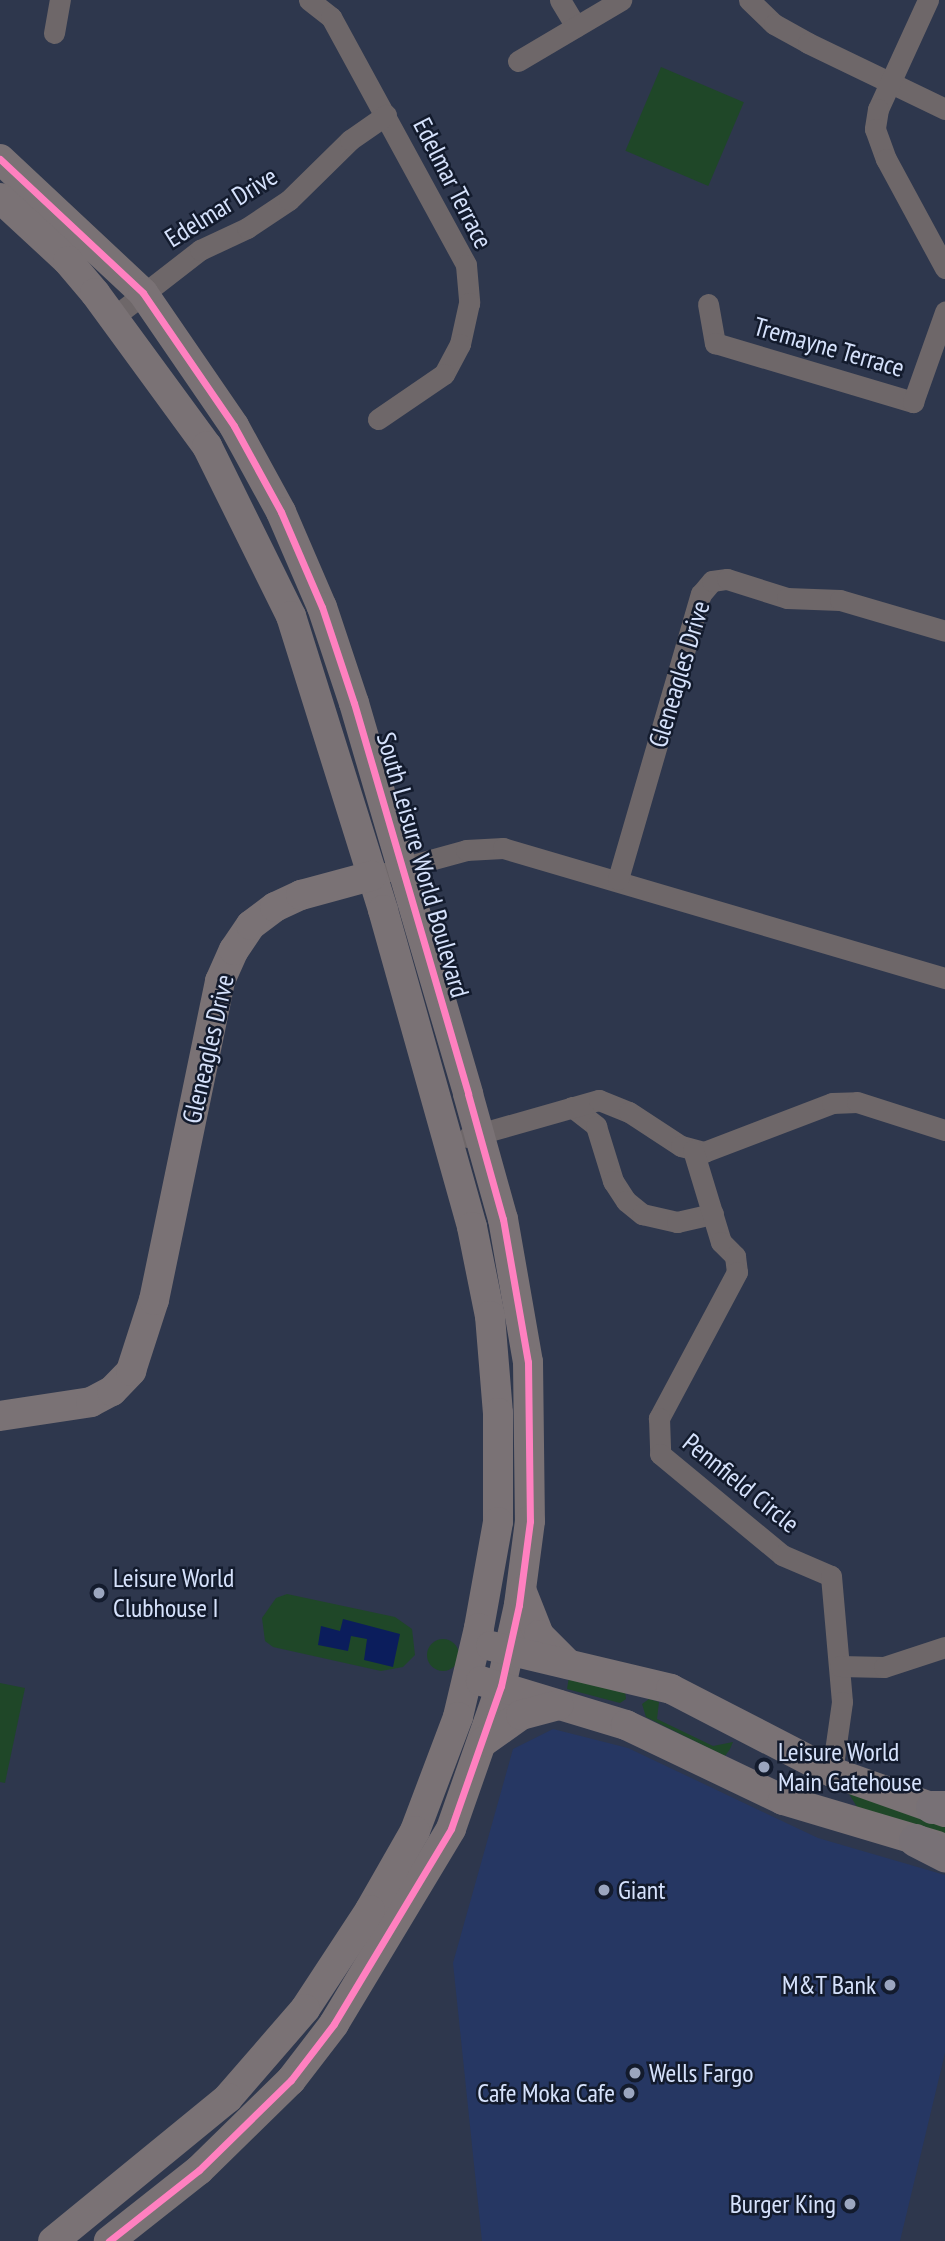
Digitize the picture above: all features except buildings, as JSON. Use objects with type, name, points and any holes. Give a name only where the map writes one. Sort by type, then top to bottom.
[{"type":"main road","points":[[930,1844],[945,1855]]},
{"type":"street","points":[[54,33],[60,0]]},
{"type":"street","name":"Edelmar Terrace","points":[[309,0],[331,17],[454,237],[466,265],[469,303],[460,344],[444,374],[378,419]]},
{"type":"street","points":[[560,0],[576,27]]},
{"type":"street","points":[[518,61],[621,0]]},
{"type":"street","points":[[749,0],[774,24],[888,85],[945,109]]},
{"type":"street","points":[[928,0],[888,85],[875,129],[886,159],[945,268]]},
{"type":"street","name":"Edelmar Drive","points":[[114,316],[200,250],[247,228],[289,200],[350,140],[386,115]]},
{"type":"street","name":"South Leisure World Boulevard","points":[[0,159],[144,293],[234,426],[281,512],[322,607],[480,1133],[513,1262],[527,1362],[530,1509],[521,1590],[501,1686],[452,1829],[334,2024],[257,2117],[199,2170],[109,2241]]},
{"type":"street","name":"South Leisure World Boulevard","points":[[0,198],[68,261],[114,316],[207,446],[250,526],[291,616],[449,1142],[482,1268],[497,1366],[498,1522],[467,1678],[415,1831],[370,1910],[305,2009],[228,2098],[52,2241]]},
{"type":"street","name":"Tremayne Terrace","points":[[708,304],[715,343],[914,402],[945,312]]},
{"type":"street","name":"Gleneagles Drive","points":[[618,879],[701,594],[712,581],[727,579],[787,598],[840,600],[945,631]]},
{"type":"street","name":"Gleneagles Drive","points":[[0,1416],[91,1402],[112,1391],[131,1371],[154,1300],[220,981],[234,950],[251,925],[275,907],[301,895],[466,850],[503,848],[618,879],[945,978]]},
{"type":"street","points":[[449,1142],[599,1100],[615,1104],[692,1150],[716,1148],[832,1103],[857,1102],[945,1130]]},
{"type":"street","points":[[572,1107],[596,1126],[613,1181],[626,1201],[642,1214],[677,1222],[713,1214]]},
{"type":"street","name":"Pennfield Circle","points":[[692,1150],[721,1241],[735,1256],[737,1272],[659,1418],[660,1454],[782,1555],[831,1576],[840,1666],[840,1731],[832,1772]]},
{"type":"street","points":[[521,1590],[539,1635],[568,1664]]},
{"type":"street","points":[[476,1643],[637,1681],[705,1704],[832,1772],[941,1808]]},
{"type":"street","points":[[840,1666],[884,1667],[945,1647]]},
{"type":"street","points":[[467,1678],[626,1725],[783,1800],[930,1844]]},
{"type":"street","points":[[626,1725],[637,1681]]},
{"type":"street","points":[[483,1742],[521,1715],[559,1706]]},
{"type":"street","points":[[832,1772],[844,1803],[858,1822]]},
{"type":"shaded area","points":[[343,1619],[400,1634],[393,1667],[364,1660],[367,1639],[351,1636],[348,1651],[318,1645],[321,1626],[340,1631]]},
{"type":"shaded area","points":[[553,1729],[628,1748],[818,1838],[945,1875],[945,2053],[900,2241],[482,2241],[453,1963],[513,1749]]},
{"type":"green space","points":[[661,67],[744,102],[708,186],[625,151]]},
{"type":"green space","points":[[287,1594],[395,1617],[412,1629],[415,1655],[403,1667],[381,1671],[273,1647],[265,1641],[262,1618],[276,1598]]},
{"type":"green space","points":[[443,1639],[455,1643],[459,1655],[455,1667],[443,1671],[431,1667],[427,1655],[431,1643]]},
{"type":"green space","points":[[569,1677],[625,1691],[626,1699],[620,1703],[567,1689]]},
{"type":"green space","points":[[0,1683],[25,1688],[5,1783],[0,1782]]},
{"type":"green space","points":[[649,1699],[659,1702],[657,1719],[713,1746],[733,1742],[730,1749],[725,1756],[646,1717],[642,1704]]},
{"type":"green space","points":[[849,1794],[945,1823],[945,1837],[859,1810]]},
{"type":"cycle path","points":[[0,159],[143,293],[234,426],[281,512],[322,607],[354,703],[468,1094],[503,1219],[528,1362],[530,1521],[519,1605],[501,1686],[451,1829],[334,2024],[291,2080],[199,2170],[109,2241]]},
{"type":"place","name":"Leisure World Clubhouse I","points":[[99,1593]]},
{"type":"place","name":"Leisure World Main Gatehouse","points":[[764,1767]]},
{"type":"place","name":"Giant","points":[[604,1890]]},
{"type":"place","name":"M&T Bank","points":[[890,1985]]},
{"type":"place","name":"Wells Fargo","points":[[635,2073]]},
{"type":"place","name":"Cafe Moka Cafe","points":[[629,2093]]},
{"type":"place","name":"Burger King","points":[[850,2204]]}]
